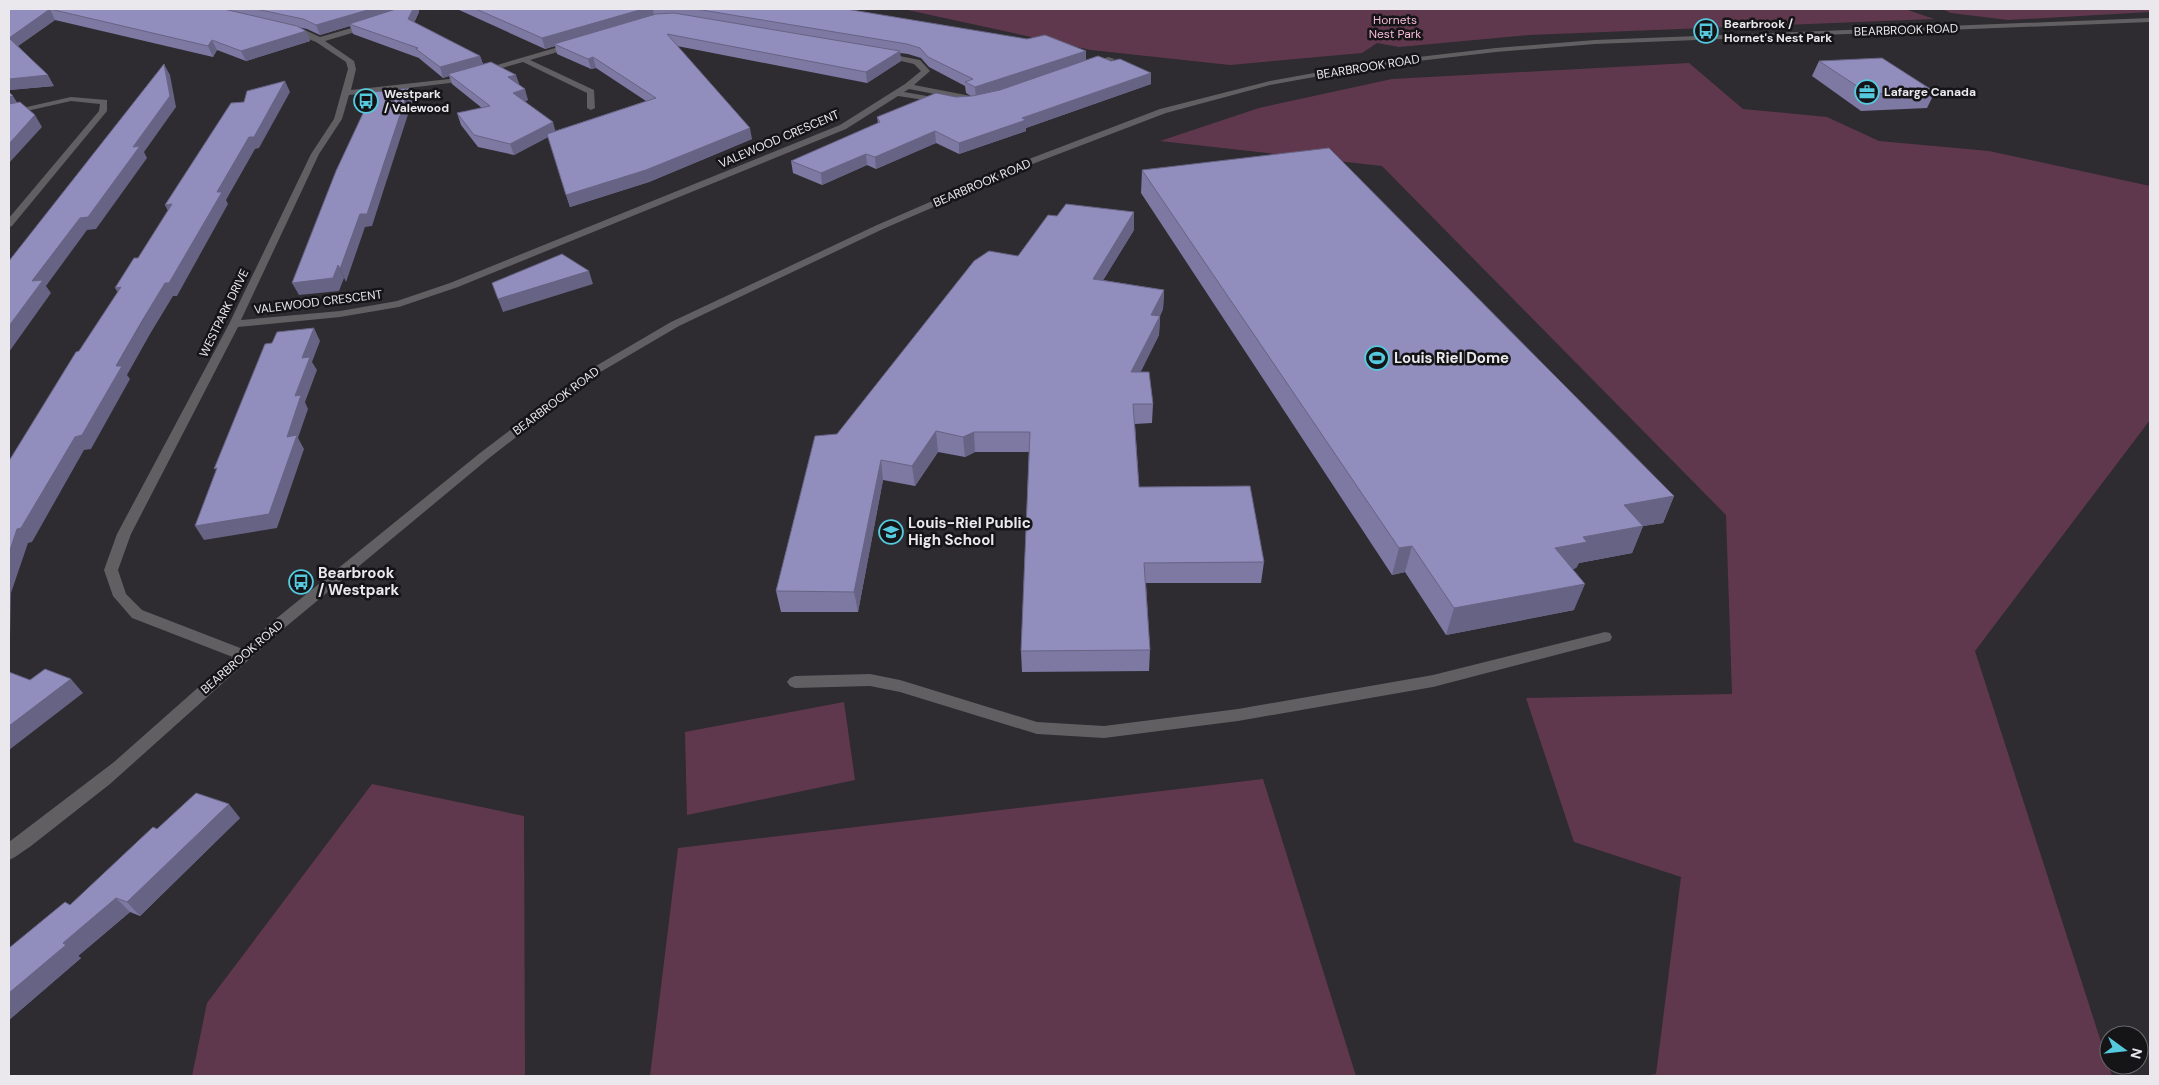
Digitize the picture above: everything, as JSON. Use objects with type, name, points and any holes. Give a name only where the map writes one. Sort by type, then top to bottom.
[{"type":"street","name":"BEARBROOK ROAD","points":[[9,852],[49,823],[133,755],[243,655],[484,456],[592,372],[675,324],[880,227],[1032,161],[1163,111],[1270,83],[1375,64],[1496,50],[1595,42],[2150,20]]},
{"type":"street","points":[[319,40],[379,22]]},
{"type":"street","name":"WESTPARK DRIVE","points":[[243,655],[137,614],[120,596],[112,570],[124,534],[234,324],[315,154],[338,119],[346,93],[352,69],[350,61],[319,40],[304,33],[276,26]]},
{"type":"street","points":[[346,93],[450,81],[577,44]]},
{"type":"street","name":"VALEWOOD CRESCENT","points":[[234,324],[340,314],[390,306],[454,285],[843,127],[898,93],[926,71],[916,62],[875,53]]},
{"type":"street","points":[[523,59],[591,92],[591,108]]},
{"type":"street","points":[[1085,68],[1111,59]]},
{"type":"street","points":[[908,86],[968,98],[973,103]]},
{"type":"street","points":[[898,93],[957,104],[982,101]]},
{"type":"street","points":[[9,112],[71,99],[104,102],[103,112],[9,224]]},
{"type":"street","points":[[795,682],[870,680],[900,686],[1037,728],[1104,732],[1238,715],[1433,681],[1605,637]]},
{"type":"green space","name":"Hornets Nest Park","points":[[903,9],[1905,9],[1934,19],[1529,35],[1399,47],[1377,43],[1362,53],[1230,65],[1091,50]]},
{"type":"green space","points":[[1942,9],[2150,9],[2150,12],[2008,20],[1951,13]]},
{"type":"green space","points":[[1689,63],[1743,109],[1827,117],[1879,141],[1989,151],[2150,186],[2150,420],[1975,651],[2099,1036],[2099,1075],[2112,1076],[1643,1076],[1656,1074],[1681,877],[1574,842],[1526,698],[1732,694],[1726,515],[1382,166],[1160,141],[1259,108],[1392,79]]},
{"type":"green space","points":[[844,702],[855,780],[687,815],[685,732]]},
{"type":"green space","points":[[1263,779],[1356,1076],[650,1076],[678,848]]},
{"type":"green space","points":[[372,784],[524,816],[525,1076],[192,1076],[207,1003]]},
{"type":"building","points":[[9,9],[50,9],[9,38]]},
{"type":"building","points":[[50,9],[224,9],[297,26],[306,31],[241,51],[212,40],[208,46]]},
{"type":"building","points":[[256,9],[371,9],[316,25],[303,19]]},
{"type":"building","points":[[396,9],[413,9],[408,19],[480,56],[440,67],[416,49],[418,48],[349,24]]},
{"type":"building","points":[[476,9],[643,9],[542,38]]},
{"type":"building","points":[[696,9],[846,9],[1027,39],[1045,35],[1086,51],[975,87],[965,82],[973,79],[928,57],[920,48],[907,44]]},
{"type":"building","points":[[674,13],[900,51],[866,72],[667,34],[750,128],[646,170],[566,195],[547,134],[656,98],[593,57],[588,59],[554,44],[656,14]]},
{"type":"building","points":[[9,38],[48,75],[9,79]]},
{"type":"building","points":[[1098,56],[1111,61],[1120,59],[1151,73],[1022,118],[1026,120],[959,143],[935,131],[875,157],[866,154],[821,173],[791,161],[880,122],[877,117],[936,93],[956,97],[972,96],[1000,90]]},
{"type":"building","points":[[1882,58],[1935,92],[1869,94],[1819,61]]},
{"type":"building","points":[[491,62],[516,75],[508,77],[525,89],[513,93],[553,122],[510,144],[474,135],[457,113],[490,106],[448,74]]},
{"type":"building","points":[[164,64],[170,96],[133,147],[140,146],[88,217],[80,218],[32,281],[43,280],[9,326],[9,261]]},
{"type":"building","points":[[285,81],[254,137],[249,137],[217,192],[222,192],[169,283],[165,283],[116,366],[122,366],[82,435],[75,437],[21,528],[17,529],[9,553],[9,461],[76,352],[79,351],[121,287],[115,288],[134,258],[138,258],[172,204],[165,205],[231,103],[244,102],[247,91]]},
{"type":"building","points":[[409,88],[367,214],[360,214],[340,269],[338,265],[333,278],[292,283],[336,171],[373,92]]},
{"type":"building","points":[[20,102],[35,115],[9,144],[9,104]]},
{"type":"building","name":"Louis Riel Dome","points":[[1329,148],[1674,496],[1624,505],[1643,526],[1583,537],[1587,542],[1555,548],[1585,584],[1454,608],[1412,546],[1399,548],[1142,170]]},
{"type":"building","points":[[1066,204],[1134,212],[1093,279],[1164,290],[1151,315],[1160,316],[1131,372],[1149,372],[1153,404],[1133,404],[1139,487],[1250,486],[1264,562],[1144,563],[1150,650],[1021,651],[1030,432],[974,432],[963,437],[936,431],[912,466],[881,460],[854,592],[776,591],[815,436],[837,434],[974,261],[989,251],[1018,256],[1048,215],[1057,216]]},
{"type":"building","points":[[562,254],[589,271],[498,299],[492,283]]},
{"type":"building","points":[[314,328],[302,358],[310,357],[295,396],[301,395],[287,437],[297,435],[269,514],[195,526],[217,468],[214,469],[265,344],[272,343],[277,332]]},
{"type":"building","points":[[45,669],[71,679],[9,726],[9,672],[30,680]]},
{"type":"building","points":[[196,793],[229,804],[127,902],[116,898],[63,943],[66,945],[9,993],[9,948],[65,902],[70,905],[153,827],[157,829]]},
{"type":"place","name":"Bearbrook / Hornet's Nest Park","points":[[1706,31]]},
{"type":"place","name":"Lafarge Canada","points":[[1867,92]]},
{"type":"place","name":"Westpark / Valewood","points":[[366,101]]},
{"type":"place","name":"Louis Riel Dome","points":[[1377,358]]},
{"type":"place","name":"Louis-Riel Public High School","points":[[891,532]]},
{"type":"place","name":"Bearbrook / Westpark","points":[[301,582]]}]
